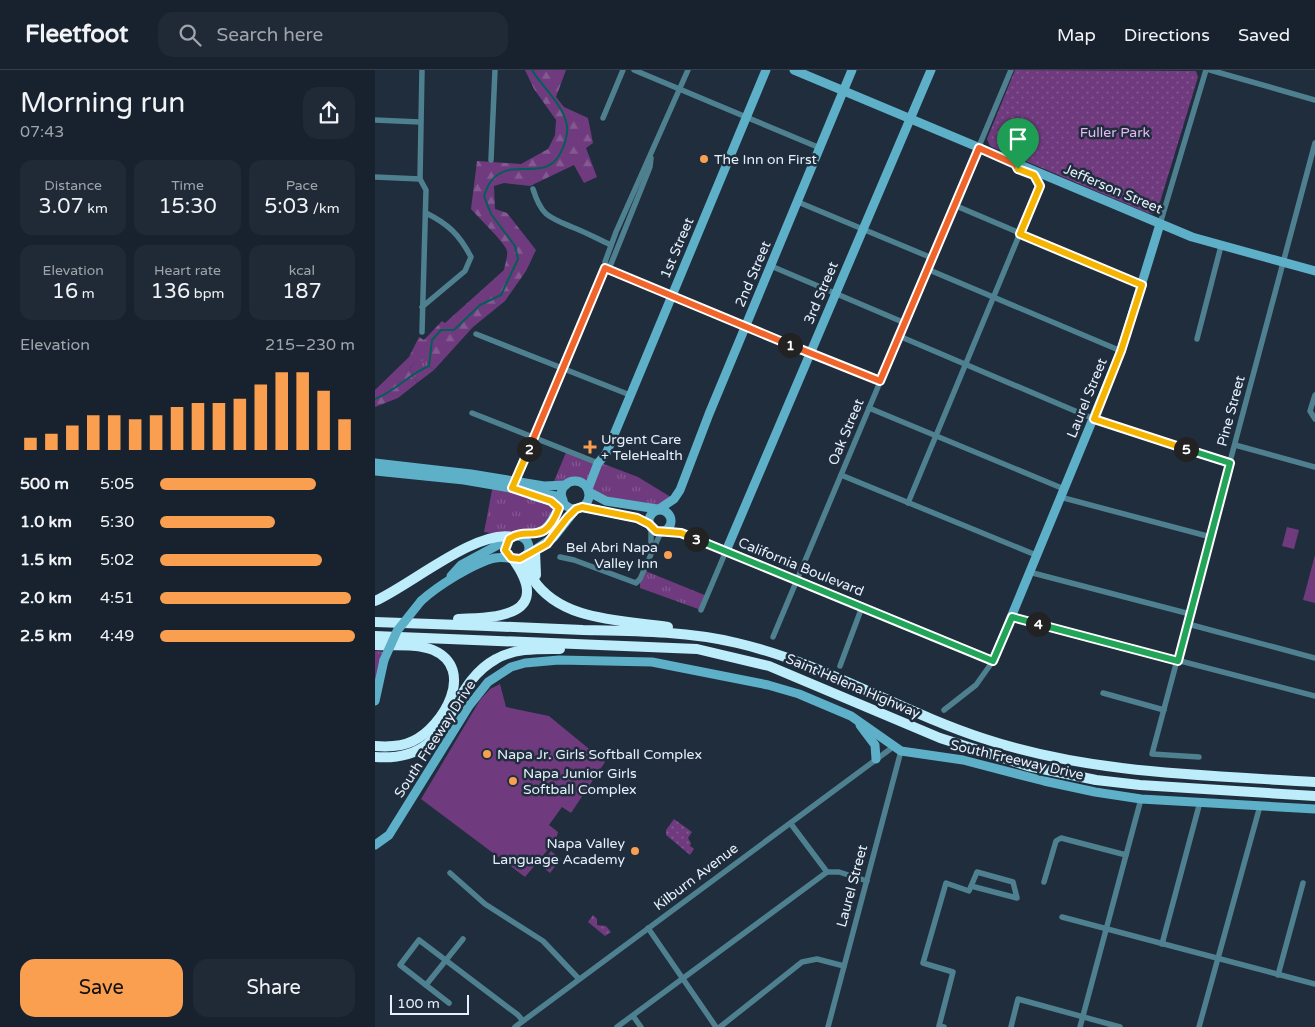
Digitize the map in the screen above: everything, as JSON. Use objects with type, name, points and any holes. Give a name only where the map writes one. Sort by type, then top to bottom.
[{"type":"highway","points":[[375,601],[465,549],[492,538],[513,537]]},
{"type":"highway","points":[[529,554],[539,586],[560,602],[587,615],[726,637],[773,653]]},
{"type":"highway","points":[[375,621],[493,618],[510,614],[522,604],[526,589],[523,575],[512,559]]},
{"type":"highway","name":"Saint Helena Highway","points":[[375,621],[665,633],[736,643],[773,653],[963,732],[1044,756],[1141,771],[1315,782]]},
{"type":"highway","name":"Saint Helena Highway","points":[[375,636],[664,646],[697,649],[769,666],[962,746],[1051,771],[1140,785],[1315,796]]},
{"type":"highway","points":[[375,644],[433,650],[449,664],[454,682],[453,692],[447,707],[424,735],[404,745],[375,746]]},
{"type":"highway","points":[[375,757],[403,756],[429,744],[442,728],[479,671],[490,662],[508,653],[522,650],[664,646]]},
{"type":"street","points":[[422,70],[420,179],[426,190],[422,332]]},
{"type":"street","points":[[491,160],[495,70]]},
{"type":"street","points":[[603,118],[623,70]]},
{"type":"street","points":[[634,70],[820,148]]},
{"type":"street","points":[[516,486],[605,268],[605,262],[611,245],[645,164],[651,156],[688,70]]},
{"type":"street","name":"1st Street","points":[[589,491],[599,463],[606,454],[766,70]]},
{"type":"street","name":"Jefferson Street","points":[[794,70],[1160,224],[1221,246],[1315,271]]},
{"type":"street","name":"2nd Street","points":[[658,509],[674,499],[680,490],[745,327],[853,70]]},
{"type":"street","name":"3rd Street","points":[[701,610],[931,70]]},
{"type":"street","name":"Oak Street","points":[[773,637],[1011,70]]},
{"type":"street","name":"Laurel Street","points":[[943,710],[976,685],[993,661],[1094,419],[1121,351],[1206,70]]},
{"type":"street","points":[[1210,70],[1315,100]]},
{"type":"street","points":[[375,120],[420,122]]},
{"type":"street","name":"Pine Street","points":[[1199,757],[1152,754],[1191,614],[1315,143]]},
{"type":"street","points":[[605,268],[611,264],[650,167],[651,156]]},
{"type":"street","points":[[1015,164],[1018,169],[1034,175],[1040,186]]},
{"type":"street","points":[[908,502],[1044,176]]},
{"type":"street","points":[[375,177],[420,179]]},
{"type":"street","points":[[533,189],[537,202],[545,214],[555,222],[572,226],[611,245]]},
{"type":"street","points":[[798,202],[932,258]]},
{"type":"street","points":[[954,205],[1142,285]]},
{"type":"street","points":[[422,307],[465,272],[471,257],[464,242],[446,223],[425,213]]},
{"type":"street","points":[[1197,339],[1221,246]]},
{"type":"street","points":[[771,266],[905,323]]},
{"type":"street","points":[[605,268],[673,294],[745,327],[880,381]]},
{"type":"street","points":[[927,269],[1121,351]]},
{"type":"street","points":[[476,334],[630,395]]},
{"type":"street","points":[[899,336],[1094,419],[1230,463]]},
{"type":"street","points":[[1315,395],[1311,412],[1315,418]]},
{"type":"street","points":[[869,408],[1062,493],[1211,537]]},
{"type":"street","points":[[472,413],[535,436],[599,463]]},
{"type":"street","points":[[1235,445],[1315,466]]},
{"type":"street","points":[[375,463],[488,477],[516,486],[530,495],[561,502],[567,506],[637,518],[662,532]]},
{"type":"street","points":[[375,471],[516,486],[566,485],[578,482],[606,501],[658,509],[668,514],[681,533]]},
{"type":"street","points":[[841,475],[1036,555]]},
{"type":"street","points":[[465,480],[465,476],[484,479],[488,477]]},
{"type":"street","points":[[375,701],[384,660],[397,631],[421,601],[448,580],[461,565],[513,537],[543,532],[548,528],[561,502],[566,485]]},
{"type":"street","points":[[448,580],[496,558],[512,559],[529,554],[554,537],[579,508],[588,501],[589,491]]},
{"type":"street","points":[[651,552],[649,516],[658,509]]},
{"type":"street","points":[[560,557],[574,560],[632,584],[640,579],[651,552],[662,532],[668,528],[671,520]]},
{"type":"street","name":"California Boulevard","points":[[662,532],[681,533],[993,661]]},
{"type":"street","points":[[513,537],[528,543],[529,554]]},
{"type":"street","points":[[512,559],[505,550],[513,537]]},
{"type":"street","points":[[1029,572],[1191,614]]},
{"type":"street","points":[[840,666],[862,607]]},
{"type":"street","points":[[1012,617],[1315,696]]},
{"type":"street","points":[[1188,624],[1315,658]]},
{"type":"street","name":"South Freeway Drive","points":[[375,845],[389,835],[479,693],[502,671],[525,663],[559,660],[632,661],[671,665],[780,688],[851,716],[901,751],[963,760],[1044,781],[1141,799],[1315,809]]},
{"type":"street","points":[[1103,693],[1165,710]]},
{"type":"street","points":[[851,716],[875,745],[876,760]]},
{"type":"street","name":"Kilburn Avenue","points":[[515,1027],[893,747]]},
{"type":"street","name":"Laurel Street","points":[[828,1027],[901,751]]},
{"type":"street","points":[[1080,1027],[1141,799]]},
{"type":"street","points":[[1162,944],[1200,802]]},
{"type":"street","points":[[1199,1027],[1260,806]]},
{"type":"street","points":[[791,824],[827,872]]},
{"type":"street","points":[[1044,882],[1055,841],[1061,838],[1126,855]]},
{"type":"street","points":[[617,1027],[827,872],[839,872],[867,881]]},
{"type":"street","points":[[944,1027],[939,1026],[953,972],[923,964],[946,883],[969,890],[977,872],[1013,882],[1017,898],[971,886]]},
{"type":"street","points":[[450,873],[485,904],[543,941],[579,979]]},
{"type":"street","points":[[1278,974],[1303,883]]},
{"type":"street","points":[[1062,917],[1315,984]]},
{"type":"street","points":[[648,928],[716,1027]]},
{"type":"street","points":[[426,985],[463,939]]},
{"type":"street","points":[[449,1003],[400,965],[419,940],[518,1015],[523,1021]]},
{"type":"street","points":[[720,1027],[802,962],[817,959],[844,966]]},
{"type":"street","points":[[1011,1027],[1018,1000],[1120,1027]]},
{"type":"street","points":[[633,1016],[641,1027]]},
{"type":"green space","points":[[525,70],[566,70],[556,97],[564,107],[588,118],[593,143],[586,148],[597,177],[584,183],[574,165],[530,186],[504,183],[494,186],[495,209],[507,213],[536,250],[526,271],[505,301],[473,327],[434,370],[429,366],[431,354],[422,361],[415,362],[410,368],[417,383],[398,398],[375,407],[375,390],[409,357],[419,337],[424,340],[442,321],[445,323],[504,270],[507,251],[497,237],[471,209],[477,161],[521,164],[548,149],[555,135],[556,120],[534,89]]},
{"type":"green space","name":"Fuller Park","points":[[1015,70],[1196,71],[1198,77],[1157,212],[1152,214],[1143,211],[990,146],[987,139]]},
{"type":"green space","points":[[431,353],[429,366],[434,370],[417,383],[410,368],[415,362]]},
{"type":"green space","points":[[567,450],[638,477],[674,499],[658,509],[606,501],[578,481],[552,486]]},
{"type":"green space","points":[[493,485],[521,490],[559,508],[548,528],[503,535],[484,532]]},
{"type":"green space","points":[[1287,527],[1299,530],[1294,549],[1282,546]]},
{"type":"green space","points":[[1315,555],[1315,603],[1303,600]]},
{"type":"green space","points":[[643,570],[707,596],[701,610],[640,588]]},
{"type":"green space","points":[[375,651],[387,652],[375,691]]},
{"type":"green space","name":"Napa Junior Girls Softball Complex","points":[[500,684],[506,707],[549,716],[605,762],[571,813],[562,807],[549,825],[558,832],[556,840],[525,877],[421,799],[480,700],[490,689]]},
{"type":"green space","points":[[674,819],[692,832],[688,838],[691,843],[690,846],[694,849],[690,855],[666,835],[666,830]]},
{"type":"green space","points":[[551,851],[561,859],[550,873],[540,865]]},
{"type":"green space","points":[[593,915],[597,919],[597,925],[606,926],[611,932],[605,936],[588,922]]},
{"type":"waterway","points":[[375,399],[383,396],[415,373],[429,366],[432,340],[441,330],[454,330],[480,305],[501,295],[518,259],[515,246],[491,214],[484,196],[486,190],[493,178],[508,170],[544,168],[551,164],[558,157],[567,133],[567,126],[562,111],[532,70]]},
{"type":"place","name":"The Inn on First","points":[[704,159]]},
{"type":"place","name":"Urgent Care + TeleHealth","points":[[590,447]]},
{"type":"place","name":"Bel Abri Napa Valley Inn","points":[[668,555]]},
{"type":"place","name":"Napa Jr. Girls Softball Complex","points":[[487,754]]},
{"type":"place","name":"Napa Junior Girls Softball Complex","points":[[513,781]]},
{"type":"place","name":"Napa Valley Language Academy","points":[[635,851]]},
{"type":"route","points":[[979,148],[1015,164],[1018,169],[1034,175],[1040,186],[1020,234],[1142,285],[1121,351],[1094,419],[1230,463],[1178,661],[1012,617],[993,661],[681,533],[659,532],[653,530],[649,524],[637,518],[582,507],[576,509],[567,518],[547,544],[520,559],[513,559],[506,553],[505,546],[509,539],[515,535],[531,535],[543,532],[548,528],[559,508],[551,501],[512,488],[605,268],[673,294],[749,329],[880,381],[979,148]]}]
